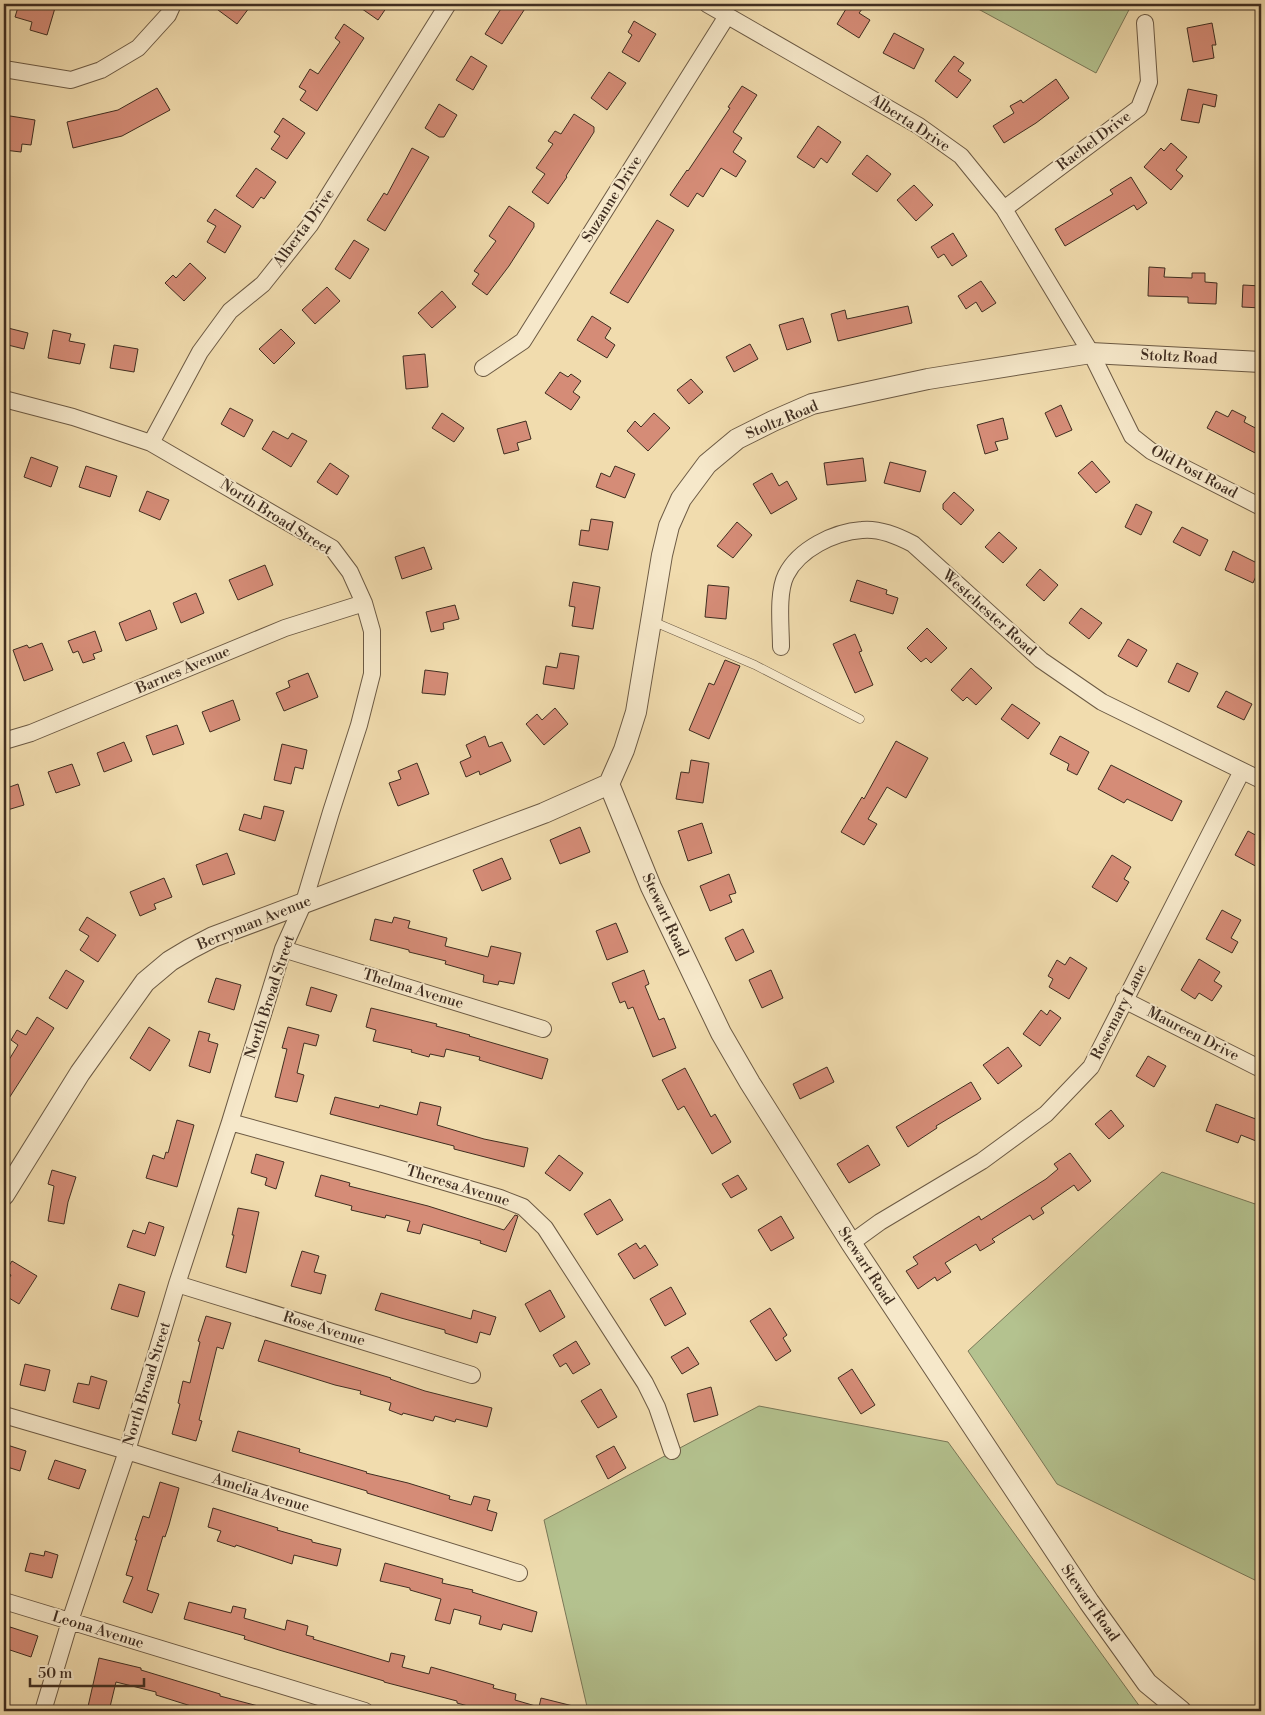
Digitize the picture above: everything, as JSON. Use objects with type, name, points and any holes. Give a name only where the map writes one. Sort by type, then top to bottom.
[{"type":"street","points":[[4,69],[71,80],[102,70],[138,48],[168,15],[173,4]]},
{"type":"street","name":"Alberta Drive","points":[[151,443],[200,352],[230,311],[263,284],[310,225],[448,4]]},
{"type":"street","name":"Alberta Drive","points":[[706,4],[919,126],[961,156],[1004,209],[1091,353]]},
{"type":"street","name":"Suzanne Drive","points":[[483,368],[523,341],[727,16]]},
{"type":"street","name":"Rachel Drive","points":[[1004,209],[1139,108],[1149,82],[1145,23]]},
{"type":"street","name":"Stoltz Road","points":[[609,784],[624,750],[636,712],[662,555],[669,526],[681,499],[707,464],[737,440],[772,421],[812,404],[928,379],[1091,353],[1261,362]]},
{"type":"street","name":"Old Post Road","points":[[1091,353],[1132,436],[1151,451],[1261,507]]},
{"type":"street","name":"North Broad Street","points":[[4,399],[73,417],[151,443],[332,548],[350,572],[364,603],[372,631],[372,674],[359,725],[304,902],[283,949],[230,1122],[177,1284],[128,1451],[70,1621],[43,1711]]},
{"type":"street","name":"Westchester Road","points":[[781,647],[780,602],[785,576],[800,554],[832,537],[863,530],[893,534],[913,544],[1041,660],[1102,702],[1261,780]]},
{"type":"street","name":"Barnes Avenue","points":[[4,741],[31,734],[285,628],[364,603]]},
{"type":"street","name":"Rosemary Lane","points":[[850,1243],[880,1222],[982,1161],[1046,1114],[1091,1067],[1242,771]]},
{"type":"street","name":"Berryman Avenue","points":[[4,1195],[80,1072],[145,982],[170,961],[213,937],[544,813],[609,784]]},
{"type":"street","name":"Stewart Road","points":[[609,784],[651,887],[722,1033],[750,1083],[850,1243],[1089,1602],[1147,1684],[1181,1711]]},
{"type":"street","name":"Thelma Avenue","points":[[283,949],[543,1029]]},
{"type":"street","name":"Maureen Drive","points":[[1124,1000],[1261,1069]]},
{"type":"street","name":"Theresa Avenue","points":[[230,1122],[500,1198],[522,1207],[544,1228],[645,1383],[657,1406],[672,1452]]},
{"type":"street","name":"Rose Avenue","points":[[177,1284],[472,1375]]},
{"type":"street","name":"Amelia Avenue","points":[[4,1415],[128,1451],[519,1573]]},
{"type":"street","name":"Leona Avenue","points":[[4,1601],[365,1711]]},
{"type":"lane","points":[[652,621],[755,664],[860,719]]},
{"type":"green space","points":[[969,4],[1132,4],[1096,73]]},
{"type":"green space","points":[[1162,1172],[1261,1206],[1261,1583],[1057,1484],[968,1351]]},
{"type":"green space","points":[[759,1406],[948,1442],[1143,1711],[588,1711],[544,1520]]},
{"type":"building","points":[[19,4],[51,4],[50,7],[55,8],[47,35],[30,30],[32,22],[15,17]]},
{"type":"building","points":[[210,4],[252,4],[237,24]]},
{"type":"building","points":[[355,4],[389,4],[378,20]]},
{"type":"building","points":[[504,4],[528,4],[502,44],[485,34]]},
{"type":"building","points":[[849,4],[866,4],[859,13],[870,20],[859,38],[837,24]]},
{"type":"building","points":[[634,21],[656,34],[639,62],[622,52],[632,35],[628,32]]},
{"type":"building","points":[[1212,23],[1216,45],[1212,45],[1214,58],[1193,62],[1187,28]]},
{"type":"building","points":[[344,24],[364,38],[317,111],[300,100],[306,91],[299,87],[310,69],[318,74],[340,42],[335,38]]},
{"type":"building","points":[[894,33],[924,49],[914,69],[883,53]]},
{"type":"building","points":[[471,56],[487,66],[473,90],[456,80]]},
{"type":"building","points":[[954,56],[964,63],[958,71],[971,80],[957,98],[935,81]]},
{"type":"building","points":[[609,72],[626,83],[607,110],[591,98]]},
{"type":"building","points":[[1056,79],[1069,98],[1036,123],[1004,143],[993,126],[1014,113],[1010,106],[1021,100],[1023,103]]},
{"type":"building","points":[[742,86],[757,95],[733,132],[742,138],[733,152],[746,161],[736,177],[721,168],[703,197],[697,193],[688,207],[670,195],[730,108],[728,107]]},
{"type":"building","points":[[157,88],[170,110],[122,136],[73,148],[67,122],[118,110]]},
{"type":"building","points":[[1188,89],[1217,95],[1215,107],[1203,104],[1199,123],[1181,120]]},
{"type":"building","points":[[439,104],[457,115],[444,137],[439,137],[425,128]]},
{"type":"building","points":[[574,114],[594,127],[594,132],[548,204],[532,192],[545,174],[536,168],[553,144],[548,141],[555,131],[561,134]]},
{"type":"building","points":[[4,115],[35,120],[31,145],[22,144],[21,152],[4,150]]},
{"type":"building","points":[[283,118],[305,133],[287,159],[271,149],[280,136],[274,132]]},
{"type":"building","points":[[818,126],[841,142],[827,163],[821,158],[814,168],[797,157]]},
{"type":"building","points":[[1171,143],[1187,157],[1176,170],[1183,176],[1171,190],[1144,167],[1161,148],[1164,151]]},
{"type":"building","points":[[412,148],[429,157],[385,231],[367,220],[384,193],[387,195]]},
{"type":"building","points":[[867,155],[891,174],[877,192],[852,174]]},
{"type":"building","points":[[256,168],[276,182],[264,199],[261,197],[253,208],[236,196]]},
{"type":"building","points":[[1131,177],[1147,203],[1137,210],[1134,205],[1065,246],[1055,229],[1113,194],[1110,190]]},
{"type":"building","points":[[914,185],[933,205],[916,221],[897,200]]},
{"type":"building","points":[[509,206],[534,223],[534,227],[509,266],[487,295],[472,284],[479,274],[474,271],[496,241],[489,236]]},
{"type":"building","points":[[215,209],[241,226],[225,253],[207,242],[216,226],[207,221]]},
{"type":"building","points":[[657,220],[674,230],[628,303],[610,293]]},
{"type":"building","points":[[953,233],[967,256],[952,266],[944,254],[938,258],[931,247]]},
{"type":"building","points":[[354,240],[369,249],[350,279],[335,269]]},
{"type":"building","points":[[190,263],[206,278],[184,301],[165,283],[173,275],[176,278]]},
{"type":"building","points":[[1149,267],[1165,268],[1164,277],[1192,278],[1192,273],[1205,273],[1205,282],[1217,283],[1216,304],[1188,303],[1188,297],[1148,296]]},
{"type":"building","points":[[981,281],[996,303],[982,312],[976,302],[966,309],[958,296]]},
{"type":"building","points":[[1243,285],[1261,286],[1261,308],[1242,307]]},
{"type":"building","points":[[327,287],[340,301],[315,324],[302,310]]},
{"type":"building","points":[[442,291],[456,307],[432,328],[418,313]]},
{"type":"building","points":[[908,306],[912,323],[838,341],[831,314],[845,310],[847,319]]},
{"type":"building","points":[[592,316],[611,328],[605,338],[615,345],[607,358],[577,340]]},
{"type":"building","points":[[803,318],[811,342],[787,350],[779,325]]},
{"type":"building","points":[[4,327],[28,333],[24,349],[4,344]]},
{"type":"building","points":[[281,329],[295,343],[274,364],[259,349]]},
{"type":"building","points":[[53,330],[71,334],[69,341],[85,344],[80,364],[48,358]]},
{"type":"building","points":[[750,344],[758,359],[734,372],[726,357]]},
{"type":"building","points":[[114,345],[138,349],[134,372],[110,368]]},
{"type":"building","points":[[425,354],[428,387],[406,389],[403,356]]},
{"type":"building","points":[[560,372],[568,377],[571,374],[581,381],[573,392],[580,397],[571,410],[545,393]]},
{"type":"building","points":[[691,379],[703,392],[689,404],[677,390]]},
{"type":"building","points":[[1061,405],[1072,430],[1056,437],[1045,413]]},
{"type":"building","points":[[230,408],[253,420],[244,437],[221,424]]},
{"type":"building","points":[[1232,410],[1246,417],[1244,422],[1261,431],[1261,456],[1207,428],[1216,411],[1228,417]]},
{"type":"building","points":[[442,413],[464,428],[454,442],[432,428]]},
{"type":"building","points":[[654,413],[670,428],[648,451],[627,431],[635,421],[641,427]]},
{"type":"building","points":[[1003,418],[1008,439],[995,442],[998,450],[985,454],[977,425]]},
{"type":"building","points":[[526,421],[531,439],[517,443],[519,450],[504,454],[497,429]]},
{"type":"building","points":[[273,431],[288,439],[292,433],[307,441],[291,467],[262,449]]},
{"type":"building","points":[[31,457],[58,467],[51,487],[24,477]]},
{"type":"building","points":[[863,458],[866,481],[827,485],[824,463]]},
{"type":"building","points":[[1092,461],[1110,482],[1096,493],[1078,473]]},
{"type":"building","points":[[890,462],[926,471],[920,492],[884,483]]},
{"type":"building","points":[[330,463],[349,476],[337,495],[317,482]]},
{"type":"building","points":[[86,466],[117,476],[110,497],[79,487]]},
{"type":"building","points":[[615,466],[635,474],[625,498],[596,487],[601,473],[610,477]]},
{"type":"building","points":[[772,473],[779,486],[787,481],[797,499],[771,514],[753,484]]},
{"type":"building","points":[[147,491],[169,500],[160,520],[139,511]]},
{"type":"building","points":[[954,492],[974,510],[961,525],[943,509],[943,504]]},
{"type":"building","points":[[1136,504],[1152,512],[1141,535],[1125,527]]},
{"type":"building","points":[[591,519],[613,522],[608,550],[579,545],[581,530],[589,531]]},
{"type":"building","points":[[737,522],[752,535],[733,558],[717,546]]},
{"type":"building","points":[[1182,527],[1208,540],[1200,556],[1173,542]]},
{"type":"building","points":[[999,532],[1017,548],[1003,563],[985,547]]},
{"type":"building","points":[[424,547],[432,569],[402,579],[395,557]]},
{"type":"building","points":[[1233,551],[1261,565],[1253,583],[1225,570]]},
{"type":"building","points":[[265,565],[273,585],[238,600],[229,580]]},
{"type":"building","points":[[1040,569],[1058,585],[1044,601],[1026,585]]},
{"type":"building","points":[[857,580],[887,590],[886,594],[898,598],[893,614],[850,601]]},
{"type":"building","points":[[573,582],[600,587],[593,629],[572,626],[575,607],[569,606]]},
{"type":"building","points":[[708,585],[729,587],[726,619],[705,617]]},
{"type":"building","points":[[196,593],[204,613],[181,623],[173,603]]},
{"type":"building","points":[[455,605],[459,619],[443,623],[444,629],[431,632],[426,612]]},
{"type":"building","points":[[1081,608],[1102,623],[1089,639],[1069,623]]},
{"type":"building","points":[[150,610],[157,629],[126,641],[119,623]]},
{"type":"building","points":[[927,628],[947,648],[931,663],[926,658],[921,662],[907,648]]},
{"type":"building","points":[[95,631],[102,651],[93,654],[95,659],[83,663],[78,651],[73,653],[68,641]]},
{"type":"building","points":[[855,634],[862,651],[859,652],[873,685],[855,693],[833,644]]},
{"type":"building","points":[[1128,639],[1147,650],[1137,667],[1118,656]]},
{"type":"building","points":[[42,643],[53,670],[24,681],[13,650],[27,645],[29,648]]},
{"type":"building","points":[[560,653],[579,656],[574,689],[543,684],[546,666],[557,668]]},
{"type":"building","points":[[725,660],[740,666],[709,739],[689,730],[709,683],[714,685]]},
{"type":"building","points":[[1177,663],[1198,673],[1189,692],[1168,682]]},
{"type":"building","points":[[971,668],[992,688],[976,705],[967,697],[963,701],[951,690]]},
{"type":"building","points":[[425,670],[448,673],[445,695],[422,693]]},
{"type":"building","points":[[308,673],[318,697],[284,711],[276,693],[290,687],[288,681]]},
{"type":"building","points":[[1226,691],[1252,704],[1244,720],[1217,707]]},
{"type":"building","points":[[233,700],[240,720],[210,732],[202,712]]},
{"type":"building","points":[[1012,704],[1040,723],[1028,739],[1001,719]]},
{"type":"building","points":[[555,708],[568,724],[544,745],[526,724],[537,714],[542,720]]},
{"type":"building","points":[[177,725],[184,744],[153,755],[146,736]]},
{"type":"building","points":[[485,736],[489,747],[502,742],[511,761],[480,775],[479,771],[466,777],[460,762],[471,757],[466,745]]},
{"type":"building","points":[[1060,736],[1089,752],[1077,775],[1067,770],[1069,764],[1050,754]]},
{"type":"building","points":[[896,741],[928,758],[906,798],[887,787],[868,819],[877,824],[864,845],[841,832],[862,797],[864,799]]},
{"type":"building","points":[[124,742],[132,761],[104,772],[97,753]]},
{"type":"building","points":[[282,744],[307,750],[303,769],[295,767],[291,784],[274,780]]},
{"type":"building","points":[[691,760],[709,763],[703,803],[676,799],[681,772],[689,773]]},
{"type":"building","points":[[417,763],[429,794],[398,806],[389,783],[401,779],[398,771]]},
{"type":"building","points":[[72,764],[80,785],[56,793],[48,772]]},
{"type":"building","points":[[1111,765],[1182,801],[1172,821],[1127,799],[1124,803],[1098,789]]},
{"type":"building","points":[[18,784],[24,805],[4,811],[4,789]]},
{"type":"building","points":[[264,806],[284,811],[275,841],[239,830],[244,814],[261,819]]},
{"type":"building","points":[[702,823],[712,853],[688,861],[678,831]]},
{"type":"building","points":[[580,827],[590,852],[560,864],[550,840]]},
{"type":"building","points":[[1248,831],[1261,838],[1261,869],[1235,855]]},
{"type":"building","points":[[227,853],[235,874],[203,885],[196,865]]},
{"type":"building","points":[[1112,855],[1131,867],[1124,879],[1129,882],[1117,902],[1092,887]]},
{"type":"building","points":[[502,858],[511,879],[482,891],[473,870]]},
{"type":"building","points":[[729,874],[736,893],[729,895],[732,902],[710,911],[700,886]]},
{"type":"building","points":[[164,878],[172,897],[154,904],[156,909],[140,916],[130,892]]},
{"type":"building","points":[[1222,910],[1241,920],[1231,938],[1238,942],[1232,953],[1206,939]]},
{"type":"building","points":[[87,917],[116,935],[98,962],[80,950],[89,936],[79,930]]},
{"type":"building","points":[[394,917],[410,921],[408,928],[447,938],[445,946],[488,957],[491,946],[521,953],[514,984],[499,981],[498,985],[483,982],[484,975],[445,964],[446,961],[370,940],[375,919],[392,923]]},
{"type":"building","points":[[616,923],[628,952],[607,960],[596,931]]},
{"type":"building","points":[[743,929],[754,952],[736,961],[725,938]]},
{"type":"building","points":[[1070,957],[1087,968],[1069,999],[1049,987],[1053,979],[1048,976],[1057,960],[1065,965]]},
{"type":"building","points":[[1199,959],[1220,972],[1214,981],[1222,986],[1212,1001],[1199,993],[1195,999],[1181,990]]},
{"type":"building","points":[[66,970],[84,981],[67,1009],[49,998]]},
{"type":"building","points":[[644,970],[649,984],[645,986],[659,1020],[664,1018],[676,1048],[653,1057],[633,1007],[628,1009],[625,1001],[620,1003],[612,983]]},
{"type":"building","points":[[771,970],[783,998],[762,1008],[749,980]]},
{"type":"building","points":[[216,978],[241,985],[234,1010],[208,1002]]},
{"type":"building","points":[[311,987],[337,995],[331,1012],[306,1005]]},
{"type":"building","points":[[371,1008],[437,1024],[436,1026],[548,1059],[542,1079],[479,1060],[480,1057],[446,1049],[444,1057],[430,1054],[429,1057],[411,1052],[412,1050],[373,1041],[376,1030],[366,1027]]},
{"type":"building","points":[[1041,1010],[1047,1015],[1050,1010],[1061,1018],[1040,1046],[1023,1034]]},
{"type":"building","points":[[37,1017],[54,1028],[4,1106],[4,1068],[18,1045],[11,1040],[17,1030],[26,1035]]},
{"type":"building","points":[[149,1027],[170,1040],[150,1071],[130,1058]]},
{"type":"building","points":[[288,1027],[319,1035],[316,1046],[304,1043],[297,1073],[304,1075],[297,1102],[275,1097],[287,1049],[282,1048]]},
{"type":"building","points":[[199,1031],[210,1034],[208,1041],[218,1044],[210,1073],[189,1066]]},
{"type":"building","points":[[1008,1047],[1022,1066],[998,1084],[983,1065]]},
{"type":"building","points":[[1148,1056],[1166,1066],[1154,1087],[1136,1076]]},
{"type":"building","points":[[827,1067],[834,1082],[800,1099],[793,1084]]},
{"type":"building","points":[[685,1068],[711,1117],[715,1114],[731,1142],[712,1154],[684,1106],[678,1110],[662,1080]]},
{"type":"building","points":[[971,1082],[981,1099],[936,1126],[937,1128],[908,1147],[896,1127]]},
{"type":"building","points":[[335,1097],[379,1108],[380,1105],[417,1115],[420,1102],[441,1107],[437,1125],[484,1139],[528,1148],[524,1167],[454,1149],[454,1146],[330,1114]]},
{"type":"building","points":[[1216,1104],[1261,1121],[1261,1143],[1241,1135],[1238,1143],[1206,1131]]},
{"type":"building","points":[[1111,1110],[1124,1126],[1109,1139],[1095,1124]]},
{"type":"building","points":[[177,1120],[194,1125],[177,1187],[146,1178],[153,1155],[164,1159],[166,1152],[168,1153]]},
{"type":"building","points":[[868,1145],[880,1165],[849,1183],[837,1164]]},
{"type":"building","points":[[1070,1153],[1091,1181],[1078,1191],[1074,1185],[1041,1208],[1044,1213],[1033,1220],[1030,1215],[992,1239],[995,1242],[980,1251],[976,1244],[945,1263],[951,1272],[937,1281],[935,1277],[918,1289],[906,1271],[918,1264],[913,1257],[979,1216],[981,1220],[1046,1179],[1058,1169],[1054,1164]]},
{"type":"building","points":[[256,1154],[284,1162],[276,1189],[265,1185],[267,1178],[251,1173]]},
{"type":"building","points":[[559,1155],[583,1173],[570,1191],[545,1173]]},
{"type":"building","points":[[52,1170],[76,1177],[68,1202],[64,1224],[48,1221],[54,1186],[48,1184]]},
{"type":"building","points":[[321,1175],[350,1183],[349,1186],[428,1206],[504,1230],[515,1215],[518,1216],[506,1252],[480,1243],[481,1241],[423,1224],[420,1234],[407,1231],[410,1221],[386,1215],[385,1218],[351,1210],[352,1206],[315,1196]]},
{"type":"building","points":[[738,1175],[747,1189],[731,1198],[722,1184]]},
{"type":"building","points":[[610,1199],[623,1220],[597,1235],[584,1214]]},
{"type":"building","points":[[238,1208],[259,1212],[246,1273],[226,1267]]},
{"type":"building","points":[[781,1216],[794,1238],[771,1251],[758,1230]]},
{"type":"building","points":[[149,1222],[164,1227],[155,1256],[127,1247],[133,1230],[145,1234]]},
{"type":"building","points":[[636,1243],[640,1249],[645,1245],[658,1265],[634,1279],[618,1254]]},
{"type":"building","points":[[302,1251],[319,1256],[314,1272],[326,1275],[321,1294],[291,1286]]},
{"type":"building","points":[[12,1261],[37,1276],[19,1304],[4,1295],[4,1287],[11,1275],[5,1272]]},
{"type":"building","points":[[119,1284],[145,1292],[138,1317],[111,1309]]},
{"type":"building","points":[[671,1287],[686,1314],[665,1326],[650,1299]]},
{"type":"building","points":[[550,1290],[565,1317],[540,1332],[525,1304]]},
{"type":"building","points":[[381,1293],[471,1319],[473,1310],[496,1317],[490,1335],[480,1332],[477,1343],[445,1333],[445,1330],[375,1310]]},
{"type":"building","points":[[770,1308],[787,1335],[783,1338],[791,1351],[776,1361],[750,1321]]},
{"type":"building","points":[[206,1316],[231,1323],[223,1349],[217,1347],[199,1420],[202,1421],[196,1441],[172,1434],[180,1404],[178,1403],[183,1381],[190,1383],[200,1342],[198,1341]]},
{"type":"building","points":[[265,1340],[391,1378],[425,1391],[492,1408],[487,1427],[456,1419],[455,1422],[435,1416],[433,1421],[403,1413],[402,1415],[389,1410],[391,1403],[360,1394],[361,1391],[335,1385],[258,1361]]},
{"type":"building","points":[[576,1341],[590,1364],[573,1374],[566,1363],[560,1367],[553,1355]]},
{"type":"building","points":[[688,1347],[699,1364],[682,1374],[671,1357]]},
{"type":"building","points":[[25,1364],[50,1370],[45,1391],[20,1385]]},
{"type":"building","points":[[852,1369],[875,1405],[861,1414],[838,1378]]},
{"type":"building","points":[[91,1376],[107,1381],[99,1409],[73,1402],[78,1383],[89,1385]]},
{"type":"building","points":[[711,1387],[718,1415],[694,1422],[687,1394]]},
{"type":"building","points":[[601,1389],[617,1417],[598,1428],[581,1401]]},
{"type":"building","points":[[238,1431],[300,1449],[299,1452],[366,1473],[450,1496],[449,1499],[471,1505],[474,1496],[490,1500],[487,1510],[497,1513],[492,1531],[232,1451]]},
{"type":"building","points":[[4,1444],[26,1451],[20,1471],[4,1466]]},
{"type":"building","points":[[614,1446],[626,1468],[608,1479],[596,1456]]},
{"type":"building","points":[[55,1460],[86,1470],[79,1489],[48,1479]]},
{"type":"building","points":[[160,1482],[179,1488],[169,1525],[165,1537],[163,1536],[147,1590],[159,1594],[152,1613],[123,1602],[133,1577],[126,1575],[137,1540],[135,1540],[143,1516],[149,1518]]},
{"type":"building","points":[[213,1508],[278,1528],[277,1530],[312,1540],[312,1542],[341,1549],[337,1566],[294,1555],[292,1564],[236,1545],[235,1547],[217,1541],[221,1531],[208,1527]]},
{"type":"building","points":[[45,1551],[58,1555],[52,1578],[25,1571],[30,1553],[44,1556]]},
{"type":"building","points":[[385,1563],[443,1579],[442,1583],[473,1590],[472,1592],[537,1612],[532,1632],[503,1624],[501,1630],[479,1624],[481,1616],[454,1609],[450,1624],[435,1620],[441,1599],[410,1590],[410,1588],[380,1581]]},
{"type":"building","points":[[189,1602],[231,1613],[233,1606],[246,1609],[244,1618],[285,1630],[287,1620],[308,1626],[306,1635],[314,1637],[313,1639],[389,1662],[391,1653],[405,1656],[402,1667],[429,1674],[431,1667],[494,1685],[493,1688],[516,1694],[515,1700],[539,1707],[541,1698],[577,1707],[576,1711],[486,1711],[457,1703],[457,1701],[384,1682],[244,1639],[245,1636],[184,1619]]},
{"type":"building","points":[[10,1627],[38,1636],[31,1657],[4,1648]]},
{"type":"building","points":[[99,1658],[141,1668],[141,1670],[220,1694],[220,1696],[262,1707],[261,1711],[190,1711],[191,1706],[156,1695],[156,1692],[116,1682],[109,1711],[87,1711]]}]
